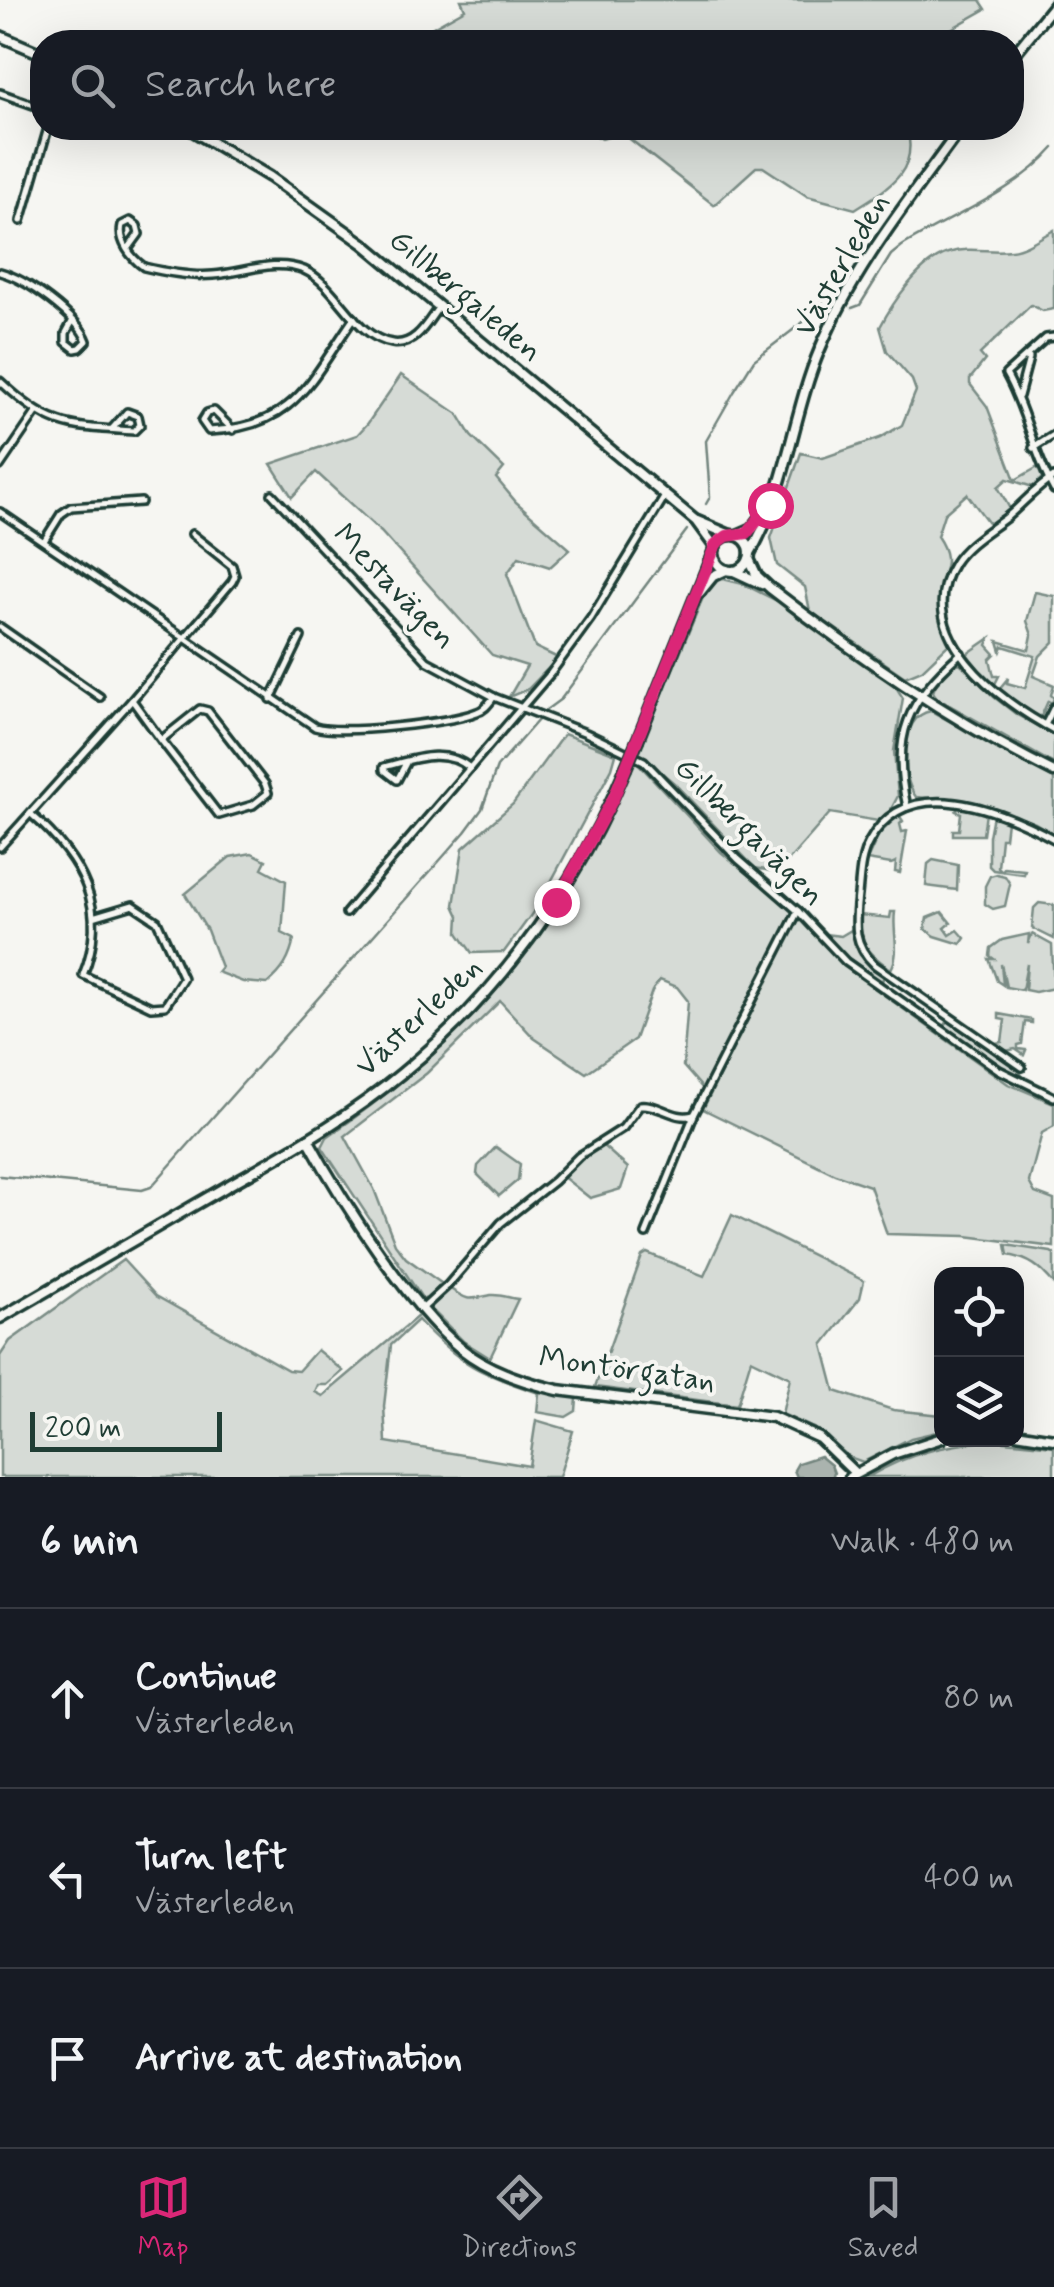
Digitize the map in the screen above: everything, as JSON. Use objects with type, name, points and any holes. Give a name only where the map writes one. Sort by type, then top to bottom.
[{"type":"main road","points":[[1024,42],[1054,5]]},
{"type":"main road","points":[[0,36],[30,49]]},
{"type":"main road","name":"Gillbergaleden","points":[[207,140],[330,218],[664,496],[696,521],[733,535]]},
{"type":"main road","name":"Västerleden","points":[[749,556],[774,498],[807,382],[836,313],[872,251],[952,140]]},
{"type":"main road","name":"Västerleden","points":[[733,535],[753,528],[774,498]]},
{"type":"main road","name":"Gillbergaleden","points":[[696,521],[715,549]]},
{"type":"main road","points":[[770,588],[716,561],[715,549],[721,539],[733,535],[745,541],[757,576],[770,588],[921,696],[1054,772]]},
{"type":"main road","name":"Västerleden","points":[[0,1318],[308,1140],[370,1098],[420,1058],[502,974],[575,872],[625,770],[715,549]]},
{"type":"main road","points":[[730,570],[742,567],[749,556]]},
{"type":"main road","name":"Västerleden","points":[[700,592],[718,572],[730,570]]},
{"type":"main road","name":"Montörgatan","points":[[308,1140],[422,1309],[470,1356],[527,1382],[558,1390],[774,1417],[819,1438],[852,1475]]},
{"type":"main road","points":[[1024,1434],[1054,1439]]},
{"type":"main road","points":[[852,1475],[904,1449],[934,1440]]},
{"type":"street","points":[[0,93],[30,104]]},
{"type":"street","points":[[21,221],[45,140]]},
{"type":"street","points":[[128,249],[139,234],[130,221],[120,229],[128,249],[144,266],[196,275],[292,266],[317,278],[354,318],[384,340],[402,344],[417,336],[440,306]]},
{"type":"street","points":[[0,272],[34,288],[72,322],[86,337],[80,348],[66,342],[72,322]]},
{"type":"street","points":[[233,430],[214,411],[202,421],[209,431],[233,430],[262,423],[292,404],[354,318]]},
{"type":"street","points":[[1054,337],[1046,338],[1007,371],[1019,397],[1033,448],[1054,490]]},
{"type":"street","points":[[1019,397],[1030,355]]},
{"type":"street","points":[[0,381],[36,413],[78,427],[134,431],[140,424],[138,416],[127,412],[112,429]]},
{"type":"street","points":[[0,466],[36,413]]},
{"type":"street","points":[[1033,448],[1054,435]]},
{"type":"street","points":[[1051,478],[954,563],[944,586],[943,610],[960,653],[987,686],[1018,710],[1054,730]]},
{"type":"street","name":"Mestavägen","points":[[272,494],[427,661],[494,697]]},
{"type":"street","points":[[346,913],[592,618],[664,496]]},
{"type":"street","points":[[44,541],[71,507],[141,502]]},
{"type":"street","points":[[0,512],[315,727],[344,731],[476,713],[494,697]]},
{"type":"street","points":[[0,847],[185,639],[235,576],[232,566],[192,534]]},
{"type":"street","points":[[0,627],[100,698]]},
{"type":"street","points":[[270,698],[301,637]]},
{"type":"street","points":[[907,806],[899,766],[907,721],[933,678],[960,653]]},
{"type":"street","name":"Gillbergavägen","points":[[494,697],[644,761],[738,859],[798,910],[857,971],[999,1070],[1054,1096]]},
{"type":"street","points":[[132,700],[161,740],[219,815],[253,805],[268,793],[265,784],[204,709],[161,740]]},
{"type":"street","points":[[1044,725],[1054,708]]},
{"type":"street","points":[[407,761],[397,780],[384,770],[407,761],[450,755],[470,768]]},
{"type":"street","points":[[1022,1067],[875,965],[858,944],[855,919],[865,851],[879,828],[907,806],[935,801],[978,808],[1005,815],[1054,839]]},
{"type":"street","points":[[31,814],[63,846],[88,888],[93,917],[92,947],[83,975],[151,1007],[164,1006],[183,978],[155,918],[133,905],[93,917]]},
{"type":"street","points":[[646,1234],[694,1115],[798,910]]},
{"type":"street","points":[[422,1309],[501,1224],[579,1156],[623,1128],[640,1105],[648,1104],[684,1118],[694,1115]]},
{"type":"shaded area","points":[[461,0],[980,0],[986,9],[949,30],[428,30],[465,9]]},
{"type":"shaded area","points":[[631,140],[909,140],[909,156],[898,177],[855,209],[807,196],[763,167],[756,167],[714,205]]},
{"type":"shaded area","points":[[1054,230],[1054,309],[1043,311],[1031,305],[980,354],[985,360],[970,379],[987,406],[1015,480],[1038,467],[1042,478],[1033,487],[1007,479],[998,487],[1010,509],[990,525],[967,494],[944,514],[937,536],[946,559],[939,602],[950,643],[922,670],[905,677],[810,611],[805,587],[777,565],[771,538],[801,453],[823,458],[880,438],[902,425],[916,391],[912,380],[887,351],[880,327],[918,274],[948,253],[1017,249]]},
{"type":"shaded area","points":[[401,375],[458,414],[471,436],[504,468],[496,478],[516,502],[570,549],[550,567],[519,557],[507,574],[535,647],[558,658],[528,689],[509,697],[527,666],[492,655],[381,532],[316,472],[292,497],[271,464],[357,435]]},
{"type":"shaded area","points":[[715,577],[743,584],[779,602],[896,687],[903,698],[894,751],[898,796],[890,811],[878,821],[830,813],[788,861],[771,871],[755,868],[674,783],[638,753]]},
{"type":"shaded area","points":[[1035,592],[1054,596],[1054,642],[1040,656],[1033,676],[1054,685],[1052,703],[1048,701],[1040,719],[999,689],[1008,678],[1007,683],[1025,688],[1035,656],[1003,646],[1001,651],[998,641],[1029,650],[1032,635],[1027,621]]},
{"type":"shaded area","points":[[990,638],[987,645],[995,654],[990,659],[994,676],[999,676],[995,684],[988,681],[967,654]]},
{"type":"shaded area","points":[[960,663],[1017,715],[1054,735],[1054,764],[937,698],[933,692],[940,678]]},
{"type":"shaded area","points":[[931,711],[1054,779],[1054,834],[980,803],[916,797],[907,776],[905,748],[912,724]]},
{"type":"shaded area","points":[[564,734],[616,754],[612,768],[539,904],[504,952],[472,953],[458,933],[459,916],[454,905],[463,848],[513,804]]},
{"type":"shaded area","points":[[635,760],[721,852],[789,907],[793,915],[705,1091],[683,1066],[688,1001],[677,987],[660,980],[652,991],[635,1039],[586,1073],[534,1038],[500,1001],[427,1073],[345,1136],[374,1189],[395,1244],[406,1258],[441,1283],[428,1300],[422,1298],[322,1147],[327,1137],[428,1059],[511,973],[579,874]]},
{"type":"shaded area","points":[[958,807],[986,813],[983,835],[953,835],[953,830],[959,830]]},
{"type":"shaded area","points":[[899,815],[902,832],[907,831],[900,873],[895,872],[896,862],[867,860],[879,834]]},
{"type":"shaded area","points":[[993,815],[1007,821],[998,867],[1002,871],[1025,870],[1024,874],[993,870],[989,866]]},
{"type":"shaded area","points":[[252,853],[266,860],[262,868],[286,881],[282,933],[294,939],[285,964],[267,984],[243,982],[217,972],[221,967],[207,930],[185,894],[230,857]]},
{"type":"shaded area","points":[[933,860],[958,865],[957,890],[926,886],[928,864]]},
{"type":"shaded area","points":[[990,876],[1005,876],[1010,884],[1005,906],[993,909],[985,904],[985,886]]},
{"type":"shaded area","points":[[1039,903],[1054,905],[1054,939],[1032,928],[1034,908]]},
{"type":"shaded area","points":[[891,912],[895,912],[896,949],[891,969],[866,946],[860,915],[890,918]]},
{"type":"shaded area","points":[[942,912],[951,923],[945,928],[950,935],[958,930],[965,938],[961,944],[925,929],[927,918]]},
{"type":"shaded area","points":[[797,919],[852,972],[1008,1084],[1054,1103],[1054,1126],[1042,1133],[1029,1182],[1035,1193],[1054,1200],[1054,1247],[966,1236],[887,1234],[870,1186],[835,1174],[703,1109]]},
{"type":"shaded area","points":[[851,930],[860,955],[884,976],[882,981],[845,956],[824,934],[841,936]]},
{"type":"shaded area","points":[[1029,934],[1028,944],[1032,934],[1052,945],[1054,988],[1025,990],[1027,964],[1022,990],[1006,987],[1001,964],[1003,985],[997,981],[989,959],[994,959],[990,956],[991,948],[1002,940]]},
{"type":"shaded area","points":[[999,1014],[1032,1020],[1025,1022],[1022,1044],[1018,1045],[1018,1049],[1026,1050],[1024,1055],[1015,1049],[1006,1051],[995,1043],[1002,1042],[1005,1020],[999,1019]]},
{"type":"shaded area","points":[[948,1021],[1019,1071],[1027,1083],[943,1028]]},
{"type":"shaded area","points":[[601,1144],[628,1168],[621,1189],[590,1198],[562,1176]]},
{"type":"shaded area","points":[[496,1147],[520,1164],[518,1180],[499,1196],[477,1174],[478,1166]]},
{"type":"shaded area","points":[[732,1215],[864,1281],[860,1298],[823,1345],[835,1391],[893,1410],[934,1414],[934,1433],[911,1438],[863,1462],[849,1457],[818,1430],[782,1414],[790,1378],[751,1359],[737,1405],[595,1387],[642,1256],[647,1253],[704,1276]]},
{"type":"shaded area","points":[[1006,1245],[1054,1254],[1054,1284],[1034,1265],[1008,1255]]},
{"type":"shaded area","points":[[123,1260],[156,1296],[288,1370],[298,1371],[317,1350],[343,1371],[327,1385],[318,1385],[315,1392],[323,1396],[419,1315],[471,1360],[532,1387],[577,1398],[576,1411],[566,1417],[537,1412],[539,1393],[473,1366],[446,1348],[418,1320],[391,1345],[384,1406],[386,1442],[529,1466],[536,1420],[573,1431],[559,1477],[0,1477],[0,1356],[10,1341]]},
{"type":"shaded area","points":[[449,1288],[469,1299],[494,1295],[518,1299],[490,1358],[463,1341],[430,1308]]},
{"type":"shaded area","points":[[1024,1443],[1054,1446],[1054,1477],[868,1477],[947,1447],[1024,1447]]},
{"type":"shaded area","points":[[820,1456],[831,1465],[832,1477],[797,1477],[794,1470],[798,1463]]},
{"type":"waterway","points":[[852,308],[860,305],[891,255],[902,246],[1021,178],[1054,148]]},
{"type":"waterway","points":[[706,504],[710,497],[706,441],[734,392],[754,360],[811,316],[827,295],[832,297]]},
{"type":"waterway","points":[[546,710],[561,699],[687,530]]},
{"type":"waterway","points":[[0,1176],[142,1190],[151,1187],[465,832],[482,809],[497,767],[539,719]]},
{"type":"route","points":[[556,902],[614,797],[700,592],[716,544],[727,536],[747,533],[770,505]]}]
